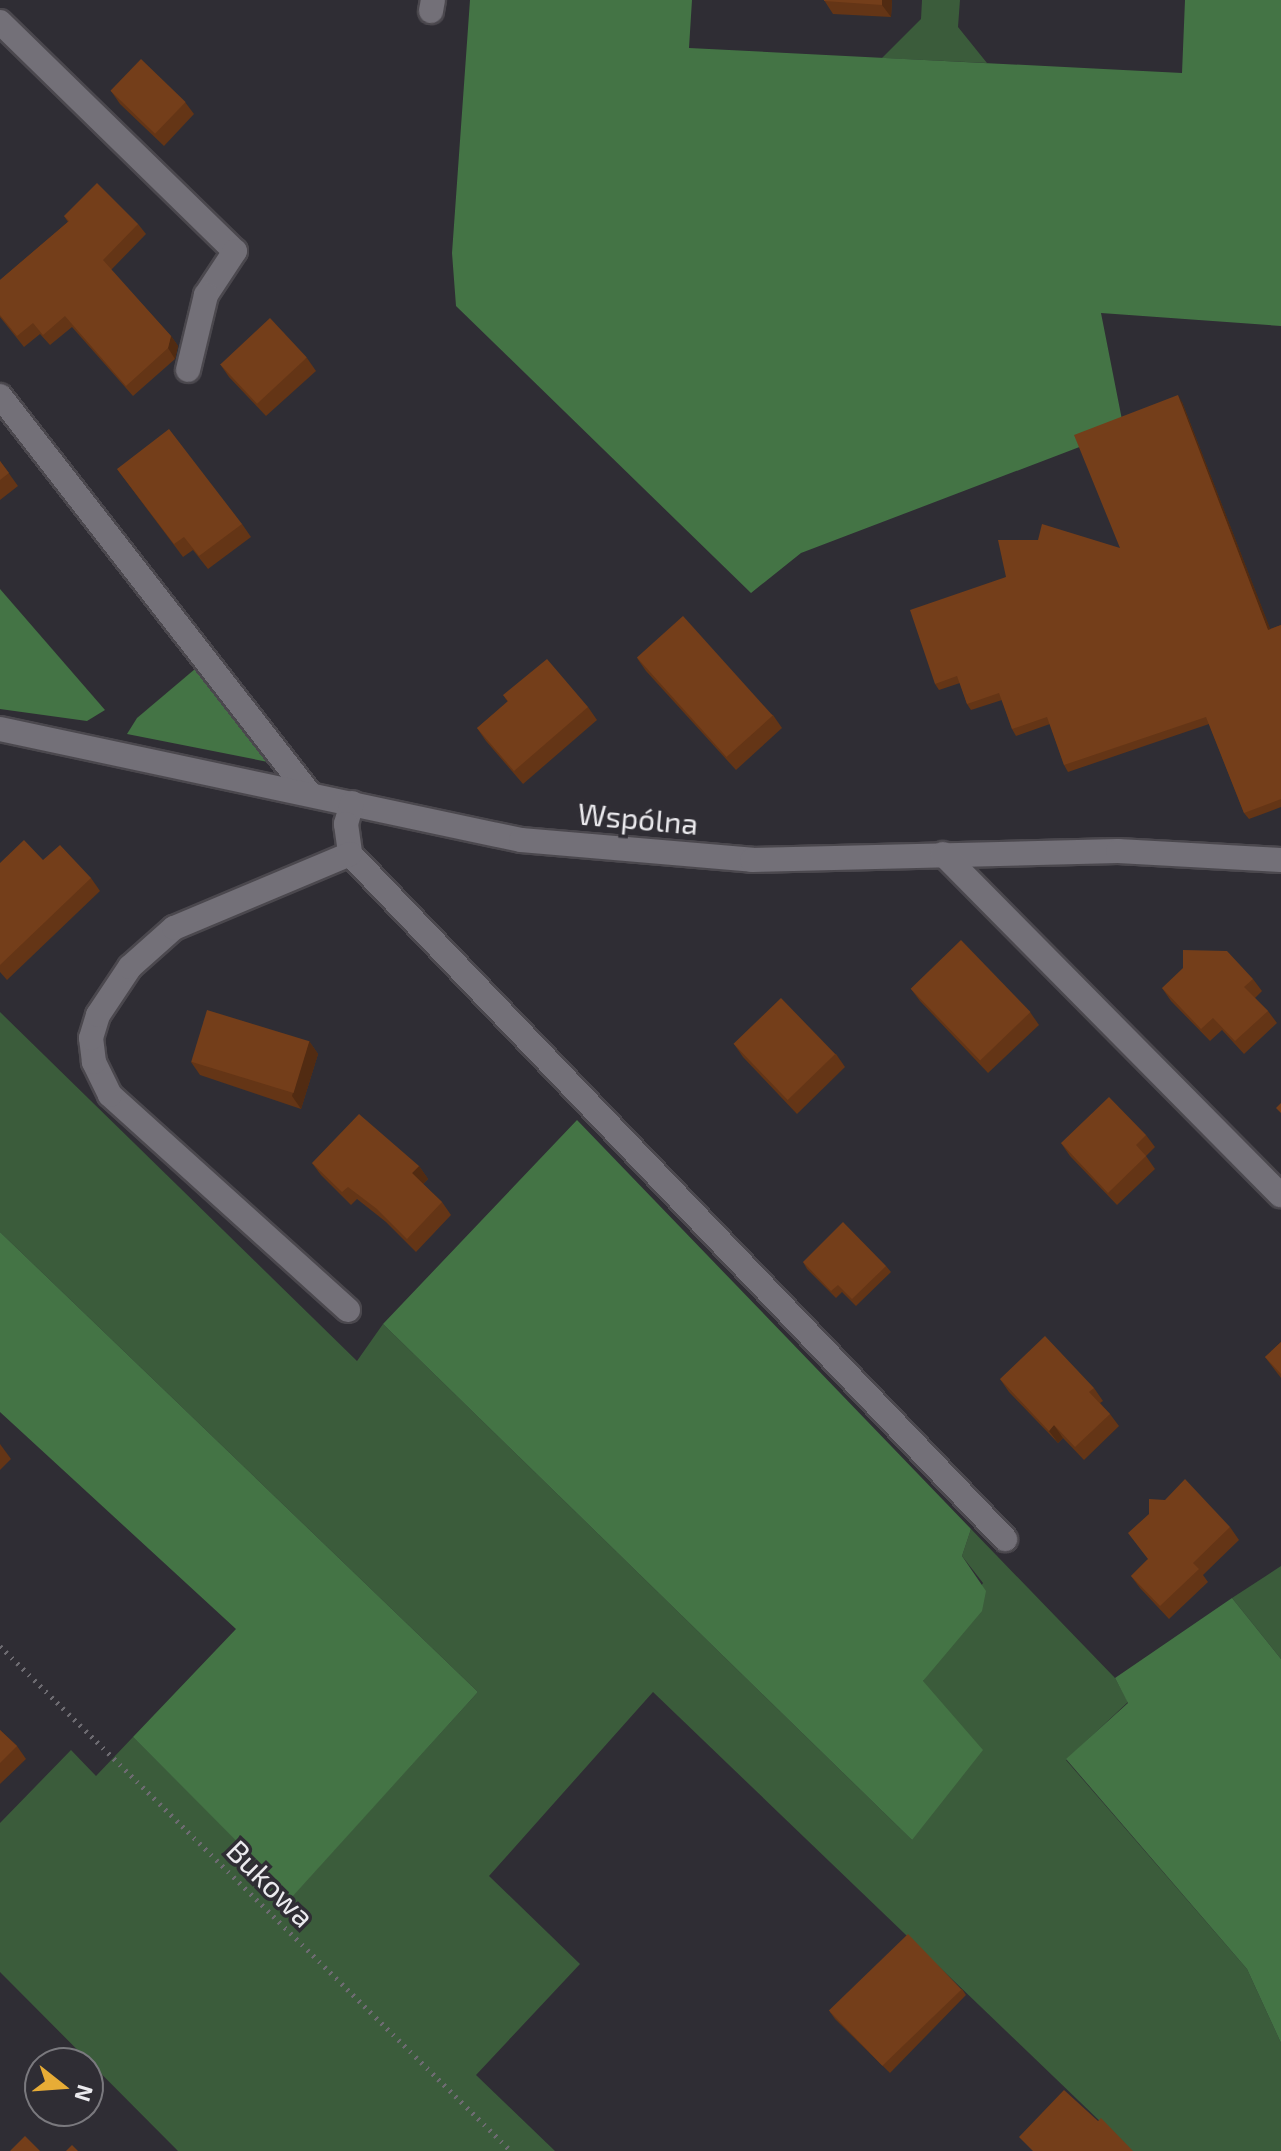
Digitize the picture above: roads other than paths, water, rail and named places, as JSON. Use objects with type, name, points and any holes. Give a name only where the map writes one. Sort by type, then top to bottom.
[{"type":"street","points":[[0,22],[235,251],[206,295],[188,370]]},
{"type":"street","points":[[0,396],[309,793]]},
{"type":"street","name":"Wspólna","points":[[0,729],[521,840],[752,860],[1118,851],[1281,860]]},
{"type":"street","points":[[352,803],[346,824],[350,854],[1005,1539]]},
{"type":"street","points":[[348,1310],[110,1095],[94,1062],[91,1038],[98,1015],[130,967],[174,928],[350,854]]},
{"type":"street","points":[[943,854],[1281,1195]]}]
